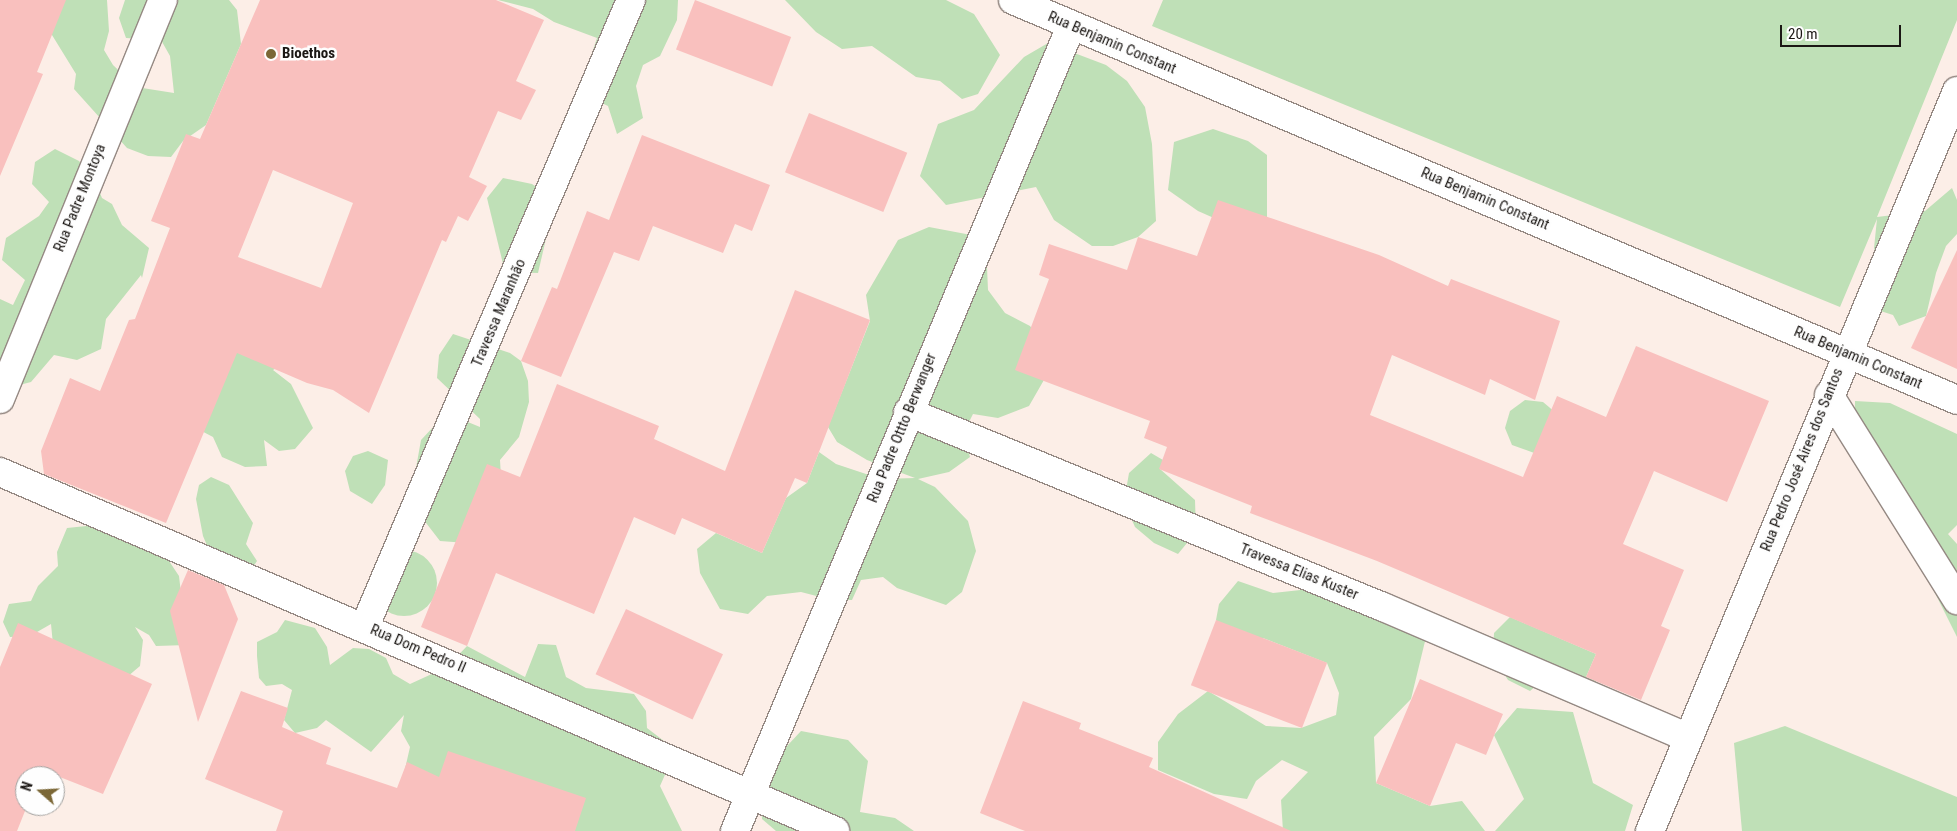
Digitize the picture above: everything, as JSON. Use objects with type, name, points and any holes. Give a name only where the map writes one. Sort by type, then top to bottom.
[{"type":"street","name":"Rua Padre Montoya","points":[[0,398],[163,0]]},
{"type":"street","name":"Travessa Maranhão","points":[[365,626],[631,0]]},
{"type":"street","name":"Rua Benjamin Constant","points":[[1013,0],[1957,400]]},
{"type":"street","name":"Rua Padre Ottto Berwanger","points":[[735,831],[908,412],[1071,26]]},
{"type":"street","name":"Rua Pedro José Aires dos Santos","points":[[1650,831],[1846,353],[1957,91]]},
{"type":"street","points":[[1829,395],[1957,600]]},
{"type":"street","name":"Travessa Elias Kuster","points":[[908,412],[1383,607],[1687,737]]},
{"type":"street","name":"Rua Dom Pedro II","points":[[0,472],[365,626],[835,831]]},
{"type":"green space","points":[[47,0],[107,0],[109,31],[104,50],[113,65],[136,87],[174,93],[170,56],[161,40],[126,38],[119,18],[125,0],[229,0],[237,10],[241,44],[206,125],[183,141],[171,157],[148,156],[127,148],[74,89],[76,74],[52,35]]},
{"type":"green space","points":[[498,0],[678,0],[677,20],[660,56],[643,65],[636,86],[643,118],[617,134],[608,106],[579,92],[597,38],[554,22],[533,9]]},
{"type":"green space","points":[[785,0],[946,0],[974,14],[1000,55],[978,94],[962,99],[940,81],[916,77],[872,46],[842,49],[816,32]]},
{"type":"green space","points":[[1163,0],[1957,0],[1957,20],[1877,217],[1925,211],[1952,188],[1957,200],[1957,234],[1946,246],[1936,273],[1926,316],[1899,326],[1893,315],[1865,306],[1879,274],[1874,248],[1877,219],[1840,307],[1152,26]]},
{"type":"green space","points":[[1048,43],[1106,65],[1127,81],[1145,107],[1152,144],[1156,221],[1138,237],[1113,246],[1092,246],[1054,220],[1036,187],[946,205],[920,176],[938,124],[974,110],[1024,57]]},
{"type":"green space","points":[[1213,129],[1248,141],[1267,155],[1267,217],[1232,226],[1198,211],[1168,190],[1174,142]]},
{"type":"green space","points":[[55,149],[79,161],[95,181],[102,198],[112,204],[122,225],[149,248],[142,278],[141,275],[106,319],[101,349],[77,360],[54,355],[31,382],[0,390],[0,299],[13,305],[25,280],[2,260],[6,238],[39,216],[49,202],[32,184],[35,162]]},
{"type":"green space","points":[[503,178],[532,184],[555,200],[538,273],[505,272],[487,198]]},
{"type":"green space","points":[[929,227],[966,234],[986,244],[988,290],[1005,313],[1030,326],[1056,359],[1029,406],[998,418],[973,414],[963,434],[970,457],[949,472],[918,479],[935,487],[968,521],[976,551],[962,592],[946,605],[897,588],[883,577],[861,580],[852,600],[832,600],[801,592],[767,596],[748,614],[720,609],[700,573],[697,549],[716,533],[762,553],[786,498],[807,483],[819,452],[836,464],[881,479],[915,478],[867,460],[837,442],[828,427],[870,321],[866,295],[898,240]]},
{"type":"green space","points":[[453,334],[510,353],[521,361],[528,381],[529,402],[519,437],[500,460],[501,477],[467,543],[440,541],[423,519],[416,468],[421,440],[436,424],[458,418],[480,427],[480,419],[437,378],[439,355]]},
{"type":"green space","points":[[216,344],[292,357],[273,370],[291,384],[313,428],[295,449],[279,451],[264,440],[267,466],[245,467],[222,457],[213,437],[192,426]]},
{"type":"green space","points":[[1525,400],[1543,402],[1556,413],[1537,454],[1512,445],[1505,428],[1510,411]]},
{"type":"green space","points":[[1855,401],[1890,403],[1957,434],[1957,525],[1948,534],[1957,544],[1957,637],[1892,507],[1854,454]]},
{"type":"green space","points":[[368,451],[388,460],[385,485],[372,504],[350,491],[345,471],[353,456]]},
{"type":"green space","points":[[1151,453],[1163,460],[1160,469],[1195,500],[1196,532],[1178,554],[1154,543],[1135,527],[1124,502],[1129,473]]},
{"type":"green space","points":[[211,477],[229,485],[253,523],[246,544],[257,561],[251,570],[212,557],[203,536],[196,499],[199,485]]},
{"type":"green space","points":[[96,525],[159,546],[179,576],[187,645],[156,646],[149,635],[135,627],[143,640],[140,666],[127,677],[54,655],[51,624],[30,636],[10,637],[3,622],[9,604],[31,601],[38,586],[58,566],[57,552],[67,528]]},
{"type":"green space","points":[[404,550],[416,553],[427,560],[434,571],[437,583],[434,595],[427,606],[416,613],[404,616],[392,613],[381,606],[374,595],[371,583],[374,571],[381,560],[392,553]]},
{"type":"green space","points":[[1238,581],[1273,593],[1328,587],[1428,629],[1411,699],[1374,737],[1376,783],[1430,806],[1462,801],[1485,831],[1283,831],[1281,800],[1308,772],[1282,760],[1256,781],[1247,799],[1214,794],[1158,770],[1158,742],[1178,714],[1208,691],[1266,726],[1301,728],[1336,715],[1339,693],[1327,663],[1263,638],[1243,649],[1216,620],[1219,604]]},
{"type":"green space","points":[[1510,617],[1596,654],[1586,677],[1596,681],[1594,698],[1545,678],[1530,691],[1508,680],[1493,656],[1494,633]]},
{"type":"green space","points":[[285,620],[315,628],[327,647],[330,665],[353,648],[369,649],[386,658],[393,674],[410,684],[447,667],[467,646],[525,677],[538,644],[556,645],[566,677],[586,688],[634,694],[646,711],[647,728],[664,741],[668,768],[660,786],[682,831],[554,831],[465,801],[405,769],[410,747],[401,731],[404,715],[371,752],[326,720],[317,728],[295,733],[284,720],[292,690],[282,684],[266,686],[259,678],[257,656],[257,642],[277,632]]},
{"type":"green space","points":[[1517,708],[1573,712],[1593,783],[1633,805],[1625,831],[1495,831],[1524,799],[1494,735]]},
{"type":"green space","points":[[1785,726],[1957,797],[1957,831],[1742,831],[1734,743]]},
{"type":"green space","points":[[801,731],[848,740],[868,761],[860,812],[895,818],[914,831],[776,831],[762,819],[760,775]]},
{"type":"building","points":[[0,0],[66,0],[37,72],[43,74],[0,176]]},
{"type":"building","points":[[260,0],[496,0],[544,20],[516,81],[536,90],[521,120],[498,111],[469,177],[487,186],[468,221],[458,216],[446,242],[442,240],[369,413],[333,390],[307,383],[237,353],[166,523],[44,474],[41,451],[70,378],[100,391],[129,320],[135,319],[170,228],[151,221],[186,134],[200,139]],"holes":[[[273,170],[353,203],[321,288],[238,257]]]},
{"type":"building","points":[[695,0],[791,37],[772,86],[676,49]]},
{"type":"building","points":[[809,113],[907,153],[883,212],[785,172]]},
{"type":"building","points":[[642,135],[770,185],[752,231],[735,224],[723,253],[653,226],[639,261],[614,252],[561,377],[521,361],[552,287],[557,289],[587,211],[609,220]]},
{"type":"building","points":[[1218,200],[1379,255],[1448,286],[1451,279],[1560,321],[1535,400],[1490,379],[1485,395],[1392,355],[1370,415],[1523,477],[1557,396],[1606,417],[1636,346],[1769,401],[1727,502],[1654,471],[1623,544],[1684,570],[1661,626],[1670,630],[1641,700],[1586,677],[1596,654],[1377,561],[1250,513],[1252,506],[1159,469],[1167,447],[1144,438],[1150,421],[1015,370],[1049,279],[1039,275],[1049,244],[1127,270],[1138,237],[1197,256]]},
{"type":"building","points":[[1957,250],[1957,369],[1911,348]]},
{"type":"building","points":[[795,290],[870,320],[807,483],[795,478],[762,553],[682,518],[675,535],[634,517],[594,614],[496,573],[467,646],[421,627],[487,464],[520,477],[557,384],[659,426],[654,439],[725,471]]},
{"type":"building","points":[[188,570],[224,585],[238,619],[198,722],[170,611]]},
{"type":"building","points":[[626,609],[723,654],[693,719],[596,674]]},
{"type":"building","points":[[1216,620],[1327,663],[1302,728],[1191,685]]},
{"type":"building","points":[[18,623],[152,684],[103,794],[65,779],[65,766],[15,766],[15,816],[23,816],[17,831],[0,831],[0,667]]},
{"type":"building","points":[[1420,679],[1503,714],[1486,755],[1456,743],[1430,806],[1376,783]]},
{"type":"building","points":[[241,691],[288,708],[282,727],[331,748],[326,764],[397,788],[407,762],[439,777],[448,751],[586,798],[575,831],[276,831],[283,811],[205,779]]},
{"type":"building","points":[[1023,701],[1081,723],[1079,729],[1153,758],[1149,767],[1291,831],[1025,831],[980,813]]},
{"type":"place","name":"Bioethos","points":[[271,54]]}]
